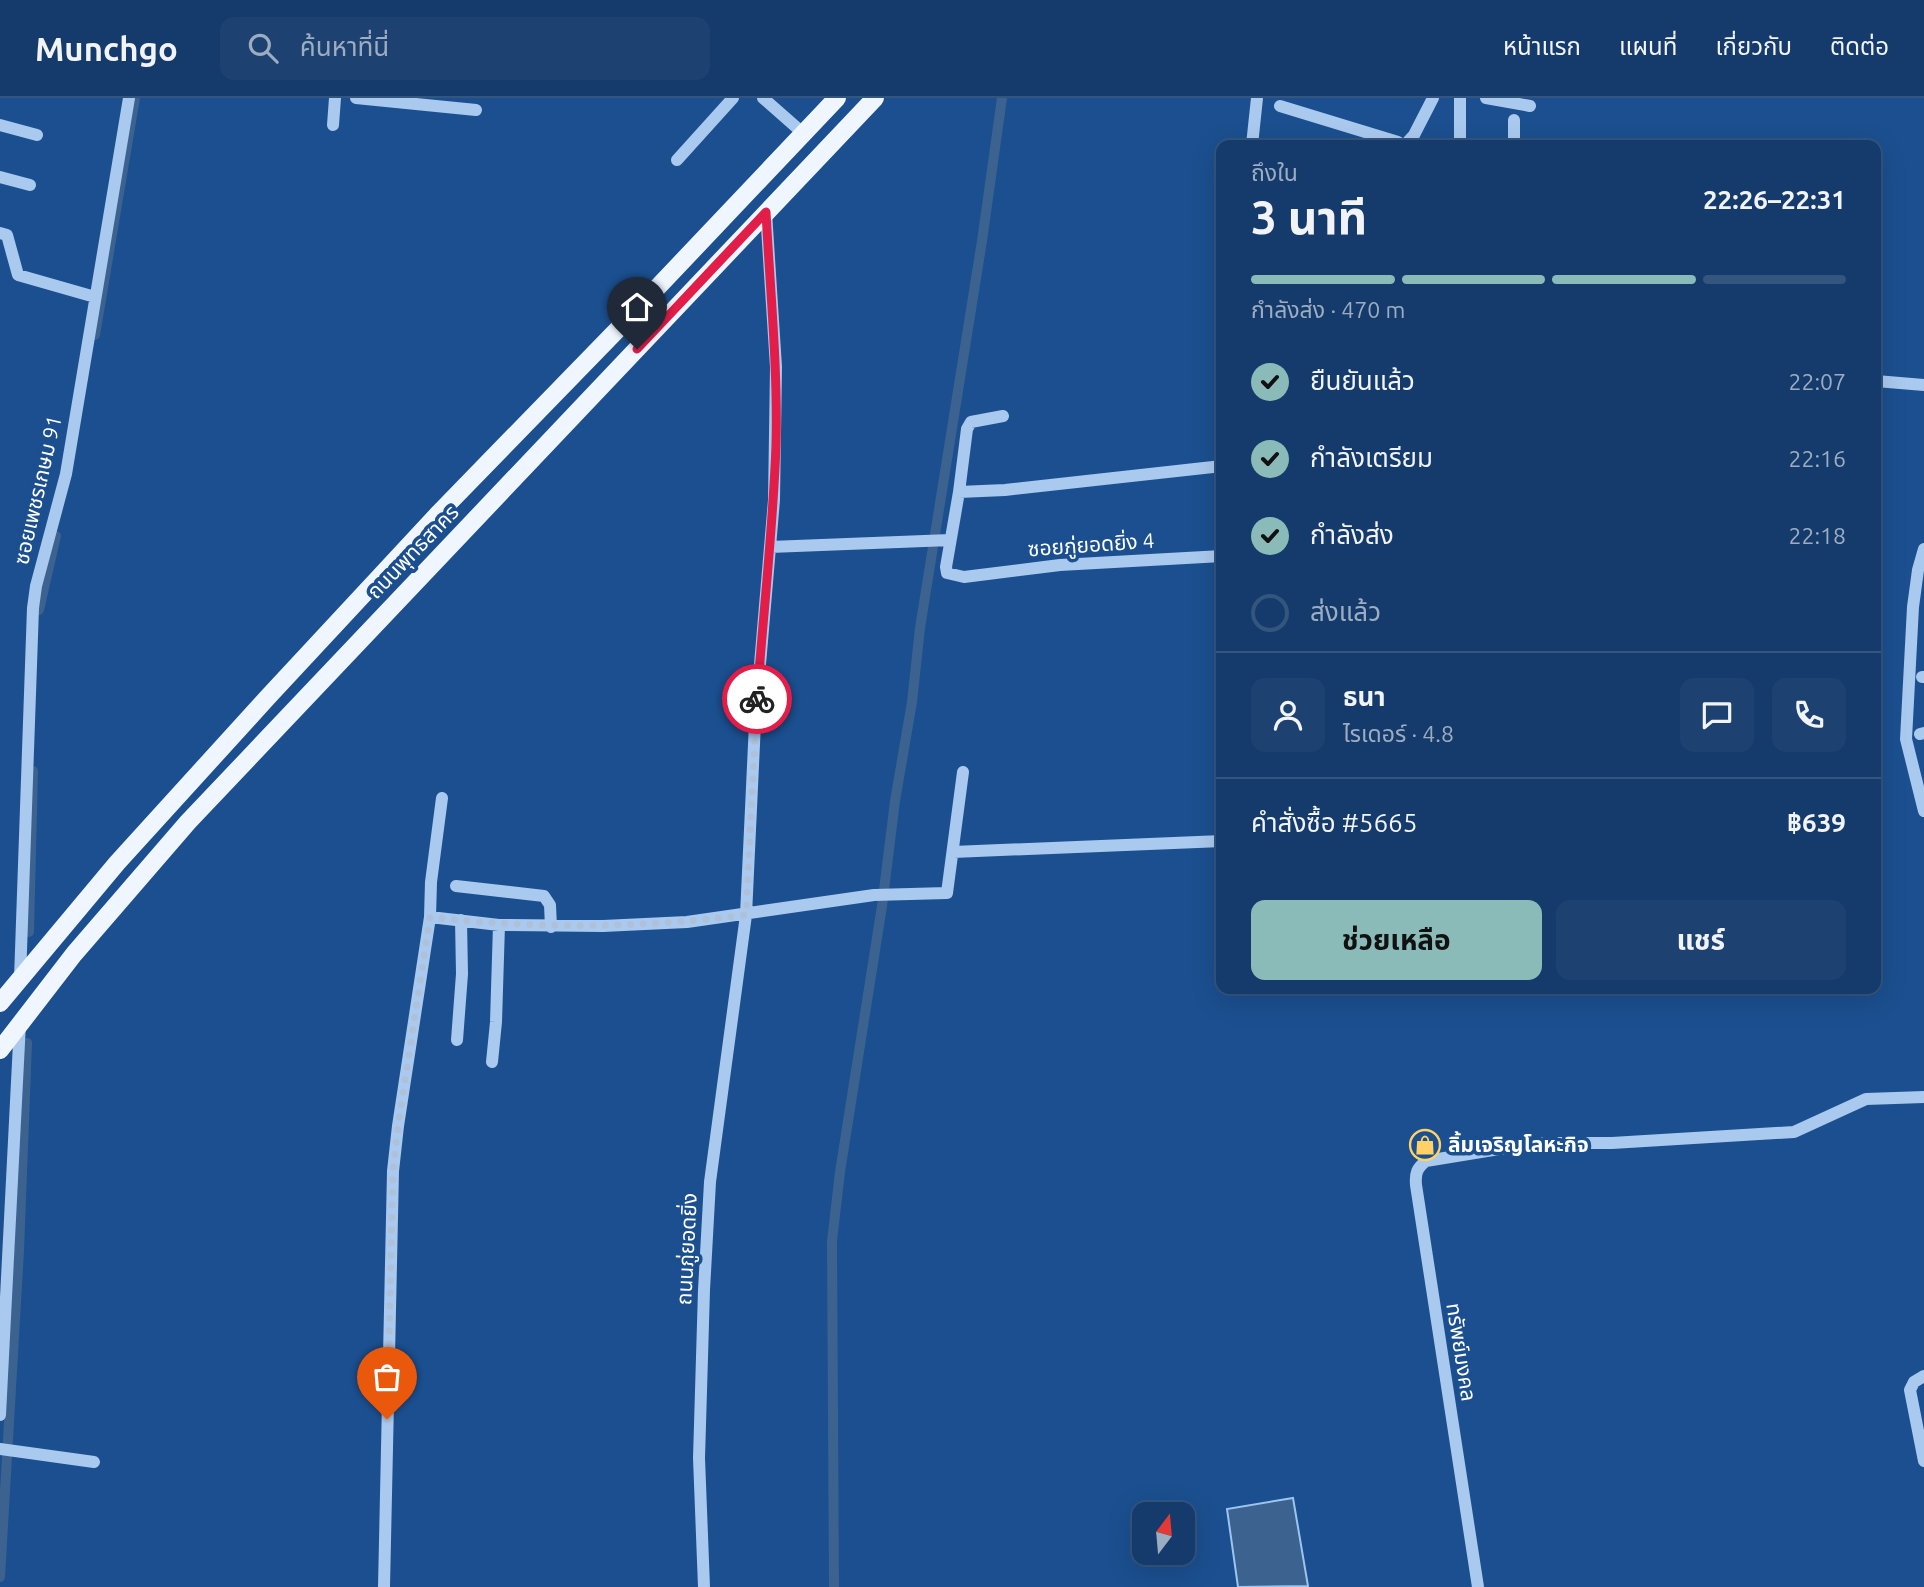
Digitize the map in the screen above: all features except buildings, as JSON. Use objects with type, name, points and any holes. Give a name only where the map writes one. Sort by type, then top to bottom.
[{"type":"main road","name":"ถนนพุทธสาคร","points":[[0,1003],[117,863],[439,513],[837,98]]},
{"type":"main road","name":"ถนนพุทธสาคร","points":[[0,1051],[74,954],[188,822],[875,98]]},
{"type":"main road","points":[[439,513],[462,535]]},
{"type":"street","name":"ซอยเพชรเกษม 91","points":[[20,979],[33,608],[36,586],[66,474],[129,98]]},
{"type":"street","points":[[333,125],[335,98]]},
{"type":"street","points":[[356,98],[476,110]]},
{"type":"street","points":[[677,160],[733,98]]},
{"type":"street","points":[[763,98],[803,134]]},
{"type":"street","points":[[1253,140],[1257,98]]},
{"type":"street","points":[[1408,140],[1414,135],[1433,98]]},
{"type":"street","points":[[1460,98],[1460,140]]},
{"type":"street","points":[[1486,98],[1530,106]]},
{"type":"street","points":[[1280,106],[1391,140]]},
{"type":"street","points":[[1514,120],[1514,140]]},
{"type":"street","points":[[0,125],[37,135]]},
{"type":"street","points":[[0,177],[30,185]]},
{"type":"street","name":"ถนนภู่ยอดยิ่ง","points":[[704,1587],[699,1458],[703,1303],[710,1182],[746,915],[756,711],[775,466],[776,367],[766,212]]},
{"type":"street","points":[[0,233],[7,235],[18,275],[95,297]]},
{"type":"street","points":[[1881,381],[1924,385]]},
{"type":"street","points":[[770,547],[950,540],[960,492],[967,429],[971,422],[1003,416]]},
{"type":"street","points":[[960,492],[1005,490],[1216,467]]},
{"type":"street","name":"ซอยภู่ยอดยิ่ง 4","points":[[950,540],[947,573],[964,577],[1060,565],[1216,556]]},
{"type":"street","points":[[1924,549],[1913,607],[1906,739],[1924,811]]},
{"type":"street","points":[[430,917],[499,925],[551,927],[687,922],[874,895],[947,893],[964,772]]},
{"type":"street","points":[[384,1587],[393,1171],[430,917],[431,882],[442,798]]},
{"type":"street","points":[[953,852],[1216,841]]},
{"type":"street","points":[[456,886],[544,896],[550,905],[551,927]]},
{"type":"street","points":[[457,1040],[462,974],[461,920]]},
{"type":"street","points":[[492,1062],[499,925]]},
{"type":"street","points":[[0,1415],[20,1023]]},
{"type":"street","name":"ทรัพย์มงคล","points":[[1478,1587],[1416,1174],[1418,1167],[1426,1161],[1542,1142],[1626,1142],[1794,1132],[1866,1099],[1924,1097]]},
{"type":"street","points":[[1924,1376],[1914,1382],[1910,1390],[1924,1461]]},
{"type":"street","points":[[0,1449],[94,1462]]},
{"type":"water","points":[[1293,1498],[1308,1586],[1238,1587],[1227,1509]]},
{"type":"waterway","points":[[95,335],[135,98]]},
{"type":"waterway","points":[[834,1587],[832,1241],[895,801],[912,702],[920,628],[1002,98]]},
{"type":"waterway","points":[[39,610],[56,536]]},
{"type":"waterway","points":[[29,932],[33,771]]},
{"type":"waterway","points":[[0,1577],[19,1251],[27,1043]]},
{"type":"way so far","points":[[387,1419],[393,1171],[430,917],[499,925],[551,927],[687,922],[746,915],[757,699]]},
{"type":"place","name":"ลิ้มเจริญโลหะกิจ","points":[[1425,1145]]},
{"type":"route","points":[[637,349],[766,212],[776,367],[776,443],[774,500],[757,699]]}]
